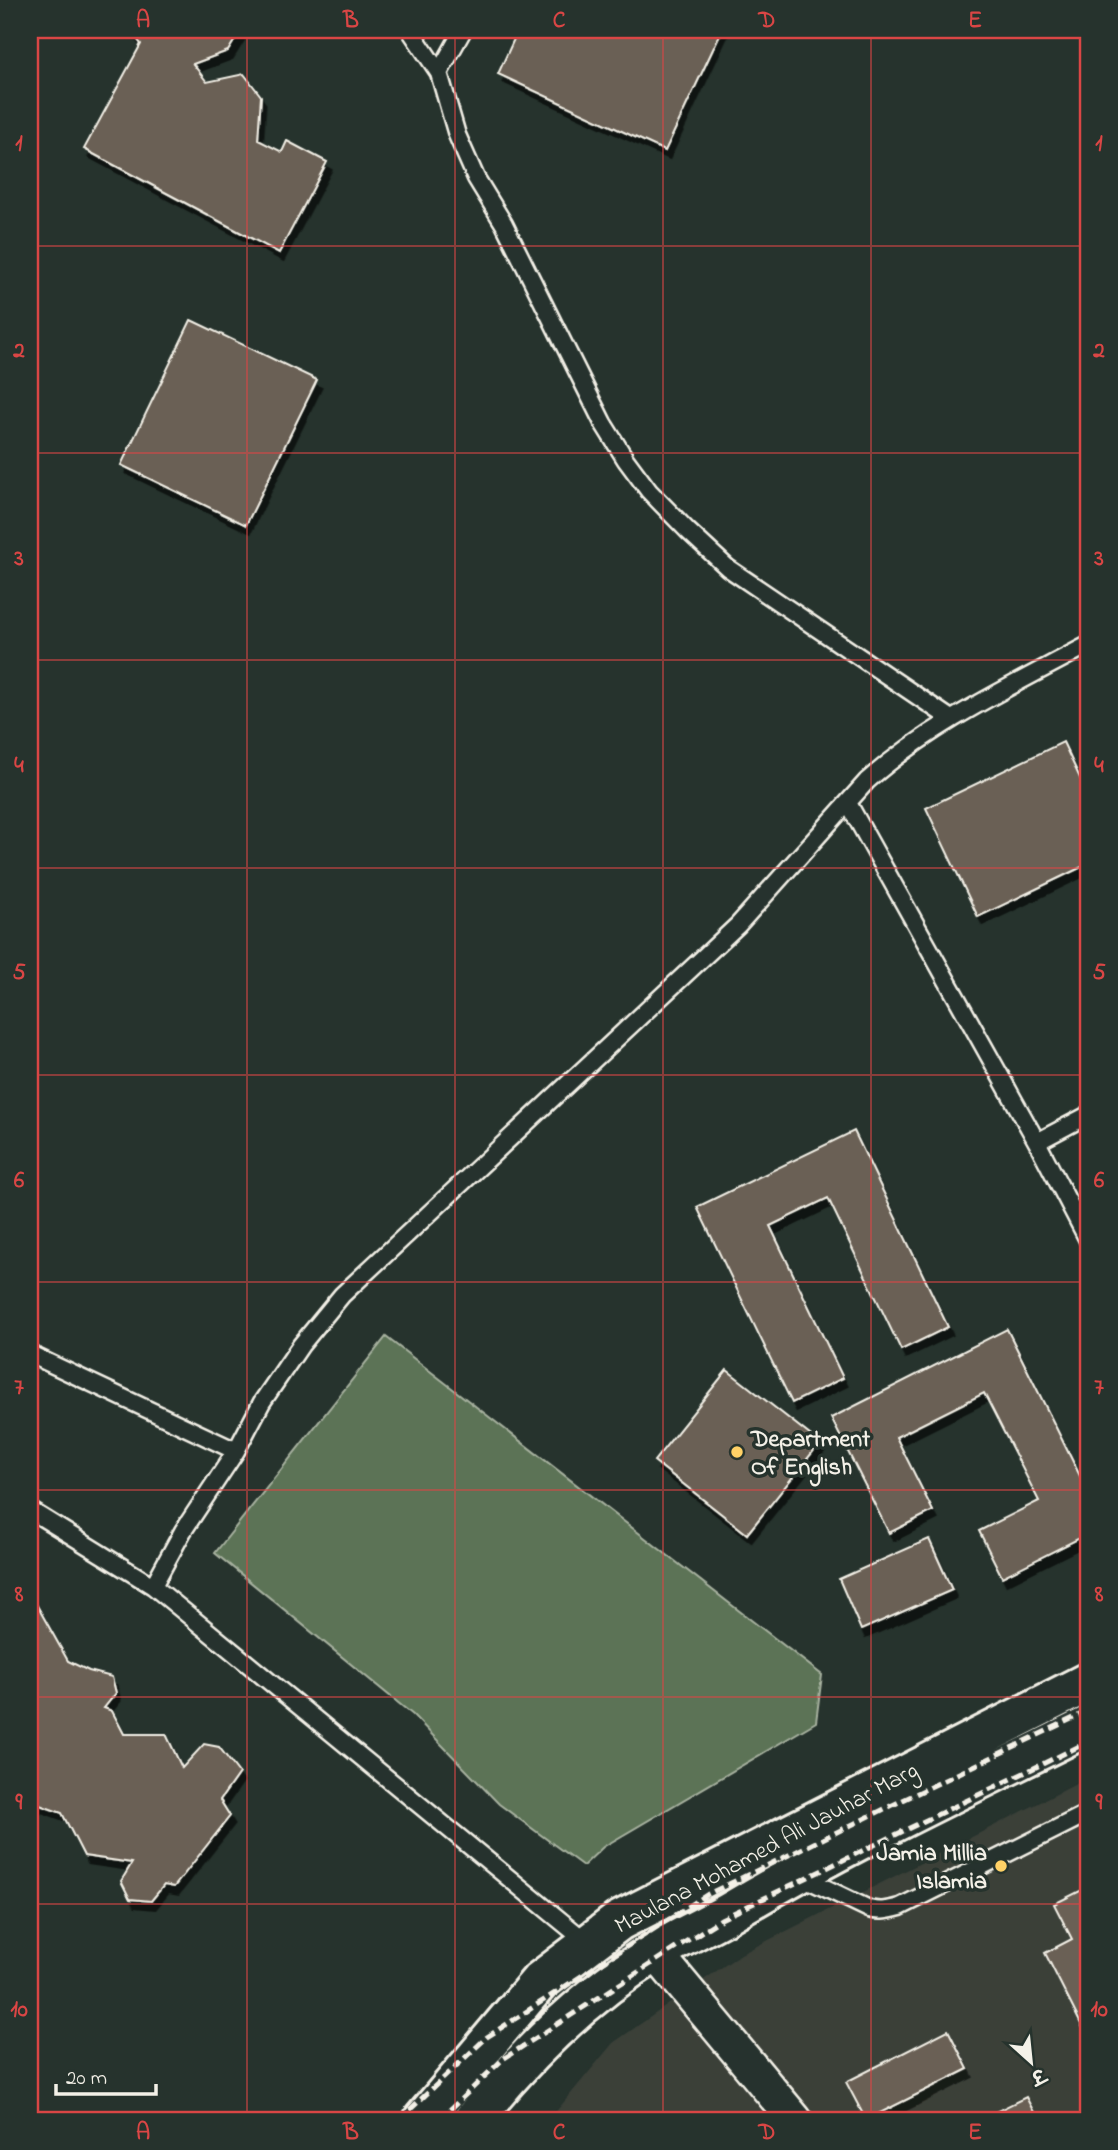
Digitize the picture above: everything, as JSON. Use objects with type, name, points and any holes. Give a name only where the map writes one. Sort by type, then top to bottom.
[{"type":"main road","name":"Maulana Mohamed Ali Jauhar Marg","points":[[423,2120],[540,1981],[619,1921],[1088,1682]]},
{"type":"main road","name":"Maulana Mohamed Ali Jauhar Marg","points":[[473,2120],[498,2088],[547,2038],[609,1985],[655,1952],[727,1914],[795,1873],[1088,1726]]},
{"type":"street","points":[[655,1952],[794,2120]]},
{"type":"lane","points":[[410,30],[439,73],[457,135],[476,178],[504,224],[603,423],[649,491],[728,568],[951,719]]},
{"type":"lane","points":[[439,73],[463,30]]},
{"type":"lane","points":[[153,1586],[183,1531],[236,1451],[262,1402],[301,1345],[342,1295],[738,925],[884,765],[951,719],[1088,645]]},
{"type":"lane","points":[[848,803],[1037,1142],[1088,1240]]},
{"type":"lane","points":[[1037,1142],[1088,1115]]},
{"type":"lane","points":[[30,1354],[236,1451]]},
{"type":"lane","points":[[30,1510],[153,1586],[589,1944]]},
{"type":"lane","points":[[795,1873],[869,1909],[878,1912],[888,1910],[900,1907],[1088,1813]]},
{"type":"shaded area","name":"Jamia Millia Islamia","points":[[1088,1778],[1088,2120],[549,2120],[613,2043],[741,1954]]},
{"type":"green space","points":[[386,1337],[822,1675],[816,1722],[603,1847],[583,1866],[499,1804],[413,1715],[215,1553]]},
{"type":"building","points":[[130,30],[241,30],[228,51],[193,64],[207,82],[244,74],[261,96],[258,140],[282,152],[287,141],[327,162],[279,253],[84,149],[141,44]]},
{"type":"building","points":[[518,30],[722,30],[665,151],[498,74]]},
{"type":"building","points":[[191,320],[317,380],[246,525],[121,465]]},
{"type":"building","points":[[1063,742],[1088,795],[1088,864],[978,917],[926,808]]},
{"type":"building","points":[[854,1131],[948,1327],[901,1350],[828,1198],[770,1226],[843,1378],[792,1403],[697,1207]]},
{"type":"building","points":[[1007,1329],[1088,1492],[1088,1534],[1002,1577],[979,1531],[1039,1501],[984,1393],[896,1437],[933,1511],[889,1533],[831,1418]]},
{"type":"building","name":"Department Of English","points":[[727,1370],[820,1443],[747,1534],[654,1461]]},
{"type":"building","points":[[929,1539],[952,1590],[861,1630],[839,1579]]},
{"type":"building","points":[[30,1593],[68,1661],[89,1671],[112,1677],[116,1693],[104,1708],[112,1711],[124,1734],[166,1734],[182,1768],[204,1744],[219,1747],[239,1773],[220,1800],[230,1816],[174,1887],[164,1885],[151,1901],[130,1899],[121,1881],[132,1863],[84,1856],[62,1813],[37,1804],[30,1814]]},
{"type":"building","points":[[1088,1887],[1088,2038],[1045,1953],[1072,1939],[1054,1904]]},
{"type":"building","points":[[948,2030],[968,2069],[866,2120],[846,2082]]},
{"type":"building","points":[[1026,2097],[1038,2120],[981,2119]]},
{"type":"railway","points":[[399,2120],[487,2037],[708,1894],[1088,1711]]},
{"type":"railway","points":[[439,2120],[503,2059],[721,1919],[1088,1742]]},
{"type":"place","name":"Department Of English","points":[[737,1452]]},
{"type":"place","name":"Jamia Millia Islamia","points":[[1001,1866]]}]
